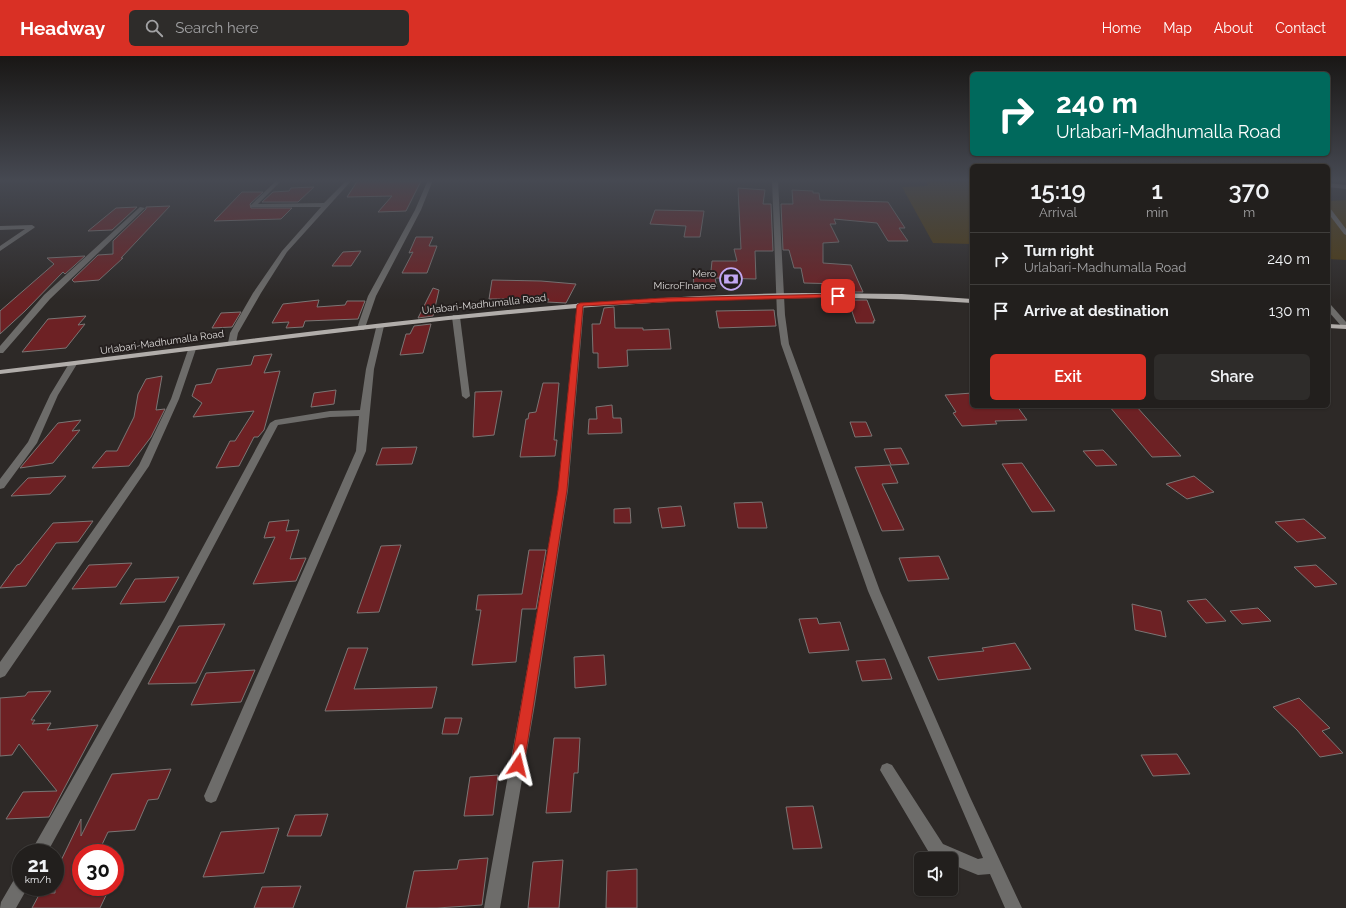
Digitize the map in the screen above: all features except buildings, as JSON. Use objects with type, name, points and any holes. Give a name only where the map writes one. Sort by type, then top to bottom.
[{"type":"main road","name":"Urlabari-Madhumalla Road","points":[[0,372],[456,317],[580,305],[663,300],[780,296],[881,296],[970,301]]},
{"type":"main road","points":[[1330,326],[1346,326]]},
{"type":"street","points":[[0,351],[47,297],[129,220]]},
{"type":"street","points":[[232,343],[234,333],[253,299],[285,251],[313,220]]},
{"type":"street","points":[[361,328],[372,296],[413,220]]},
{"type":"street","points":[[777,220],[780,296],[785,344],[874,591],[965,802],[1014,908]]},
{"type":"street","points":[[1337,220],[1346,231]]},
{"type":"street","points":[[0,228],[32,227],[0,249]]},
{"type":"street","points":[[492,908],[528,704],[563,490],[580,305]]},
{"type":"street","points":[[1330,309],[1346,326]]},
{"type":"street","points":[[456,317],[466,396]]},
{"type":"street","points":[[211,796],[361,451],[364,413],[380,326]]},
{"type":"street","points":[[0,672],[144,466],[175,399],[192,349]]},
{"type":"street","points":[[0,486],[4,475],[32,443],[54,395],[73,364]]},
{"type":"street","points":[[43,844],[168,622],[275,423],[330,414],[364,413]]},
{"type":"street","points":[[887,770],[936,850],[978,867],[995,866]]},
{"type":"street","points":[[8,908],[14,896]]},
{"type":"shaded area","points":[[920,220],[970,220],[970,244],[933,243]]},
{"type":"shaded area","points":[[1330,220],[1346,220],[1346,260],[1330,259]]},
{"type":"place","name":"Mero MicroFInance","points":[[731,279]]},
{"type":"route","points":[[518,765],[563,490],[580,305],[663,300],[780,296],[838,296]]}]
